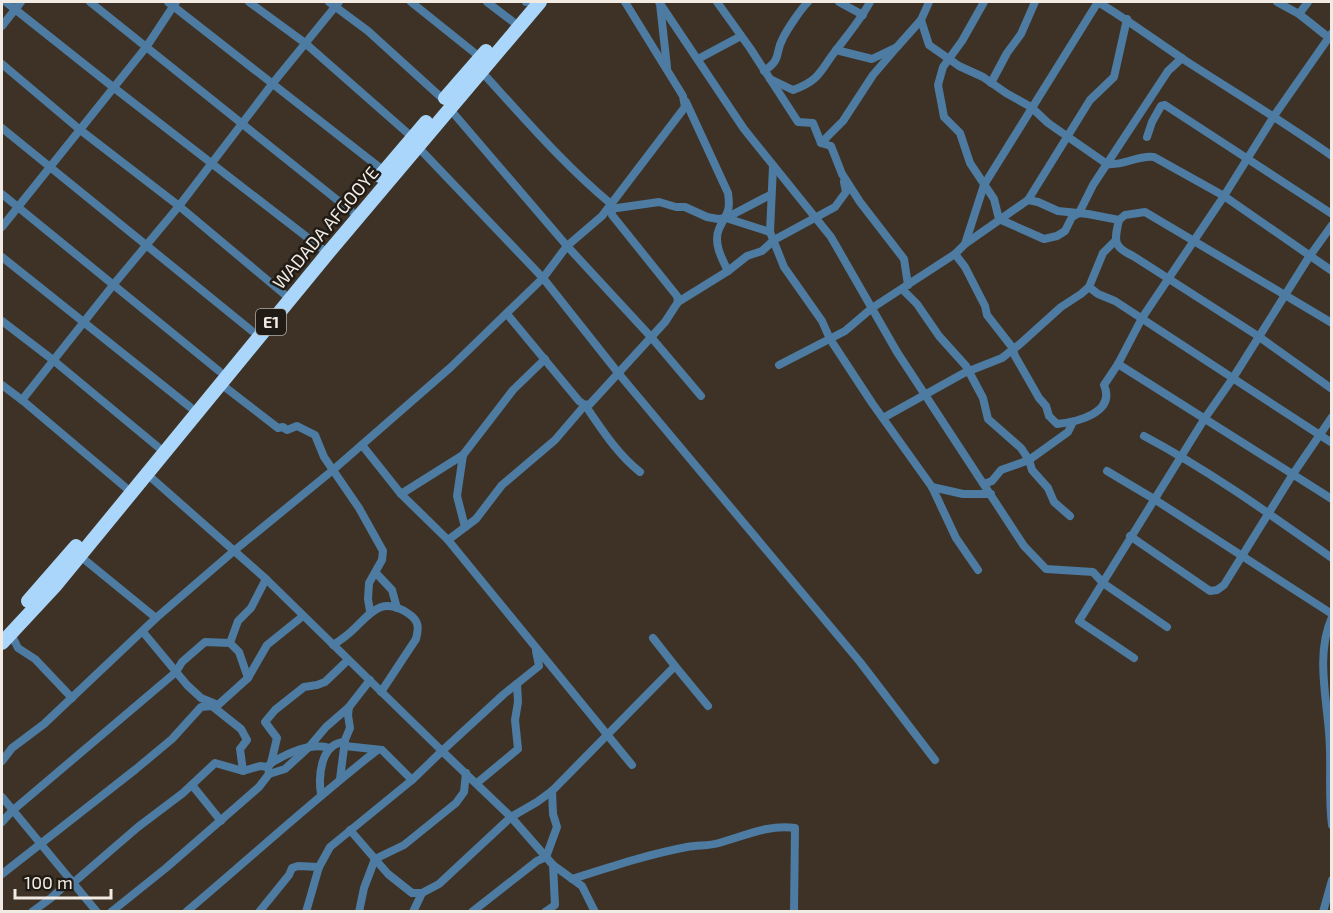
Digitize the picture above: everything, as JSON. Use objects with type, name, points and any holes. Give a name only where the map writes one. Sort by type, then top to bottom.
[{"type":"highway","name":"WADADA AFGOOYE","points":[[481,64],[512,21],[530,2]]},
{"type":"highway","name":"WADADA AFGOOYE","points":[[5,636],[190,407],[220,377],[530,2]]},
{"type":"highway","name":"WADADA AFGOOYE","points":[[5,636],[80,555],[147,474],[252,331],[384,171],[415,142]]},
{"type":"street","points":[[6,2],[321,248]]},
{"type":"street","points":[[2,26],[21,2]]},
{"type":"street","points":[[90,2],[351,211]]},
{"type":"street","points":[[249,2],[305,43],[415,142],[543,278],[619,374],[860,662],[935,760]]},
{"type":"street","points":[[411,2],[481,64],[547,144],[611,207],[612,215],[676,296],[678,302]]},
{"type":"street","points":[[422,10],[428,2]]},
{"type":"street","points":[[487,2],[512,21]]},
{"type":"street","points":[[625,2],[685,101],[728,193],[730,204],[726,218],[718,232],[718,247],[728,271]]},
{"type":"street","points":[[660,2],[667,68]]},
{"type":"street","points":[[660,2],[744,129],[831,237],[924,394],[1024,546],[1046,569],[1093,572],[1103,583],[1167,627]]},
{"type":"street","points":[[717,2],[798,122],[813,123],[821,143]]},
{"type":"street","points":[[764,71],[774,64],[782,39],[808,2]]},
{"type":"street","points":[[839,2],[863,15]]},
{"type":"street","points":[[769,79],[793,90],[808,84],[821,73],[836,50],[858,24],[870,2]]},
{"type":"street","points":[[821,143],[843,122],[873,75],[921,20],[929,2]]},
{"type":"street","points":[[984,2],[962,41],[943,67],[938,85],[944,117],[960,133],[970,164],[994,199],[999,219]]},
{"type":"street","points":[[991,82],[1006,53],[1021,34],[1035,2]]},
{"type":"street","points":[[965,244],[984,185],[1098,2],[1332,156]]},
{"type":"street","points":[[955,254],[965,267],[985,306],[987,315],[1005,336],[1039,398],[1047,406],[1049,416],[1057,424],[1073,422],[1091,416],[1100,410],[1106,390],[1104,385],[1142,318],[1224,196],[1274,116],[1330,35],[1277,2]]},
{"type":"street","points":[[1299,14],[1308,2]]},
{"type":"street","points":[[2,227],[147,46],[172,3],[384,171]]},
{"type":"street","points":[[22,400],[179,206],[334,3],[368,31],[446,104],[567,246],[651,337],[700,396]]},
{"type":"street","points":[[779,365],[845,331],[872,308],[955,254],[965,244],[1028,200],[1090,100],[1114,77],[1127,19]]},
{"type":"street","points":[[921,20],[929,45],[948,59],[1031,107],[1048,123],[1107,164],[1117,165],[1145,156],[1154,157],[1224,196],[1332,271]]},
{"type":"street","points":[[698,58],[741,36]]},
{"type":"street","points":[[836,50],[872,59],[897,47]]},
{"type":"street","points":[[999,219],[1044,239],[1057,236],[1065,231],[1072,217],[1079,213],[1093,185],[1168,71],[1182,58]]},
{"type":"street","points":[[2,64],[79,129],[179,206],[284,294]]},
{"type":"street","points":[[2,761],[12,748],[44,724],[156,618],[362,445],[507,314],[543,278],[567,246],[611,207],[682,113],[685,101]]},
{"type":"street","points":[[1147,137],[1156,112],[1165,105],[1332,214]]},
{"type":"street","points":[[2,128],[252,331]]},
{"type":"street","points":[[821,143],[831,146],[843,174],[860,202],[904,259],[905,287],[969,371],[987,407],[988,419],[1009,436],[1029,460],[1032,470],[1048,488],[1054,502],[1070,516]]},
{"type":"street","points":[[773,166],[770,232],[784,267],[812,306],[830,339],[883,418],[932,487],[956,538],[978,570]]},
{"type":"street","points":[[448,540],[476,519],[502,485],[555,440],[585,405],[590,404],[619,374],[665,322],[678,302],[728,271],[747,256],[762,251],[774,240],[835,207],[846,192],[843,174]]},
{"type":"street","points":[[2,194],[114,284],[278,428],[283,427],[287,430],[297,426],[315,435],[324,457],[359,507],[383,551],[382,560],[369,583],[370,611]]},
{"type":"street","points":[[611,207],[659,202],[685,207],[707,217],[718,219],[726,218],[770,195]]},
{"type":"street","points":[[1028,200],[1059,211],[1119,220]]},
{"type":"street","points":[[1332,323],[1145,212],[1125,215],[1119,220],[1116,240],[1123,252],[1258,336],[1332,389]]},
{"type":"street","points":[[726,218],[770,232]]},
{"type":"street","points":[[1134,658],[1079,621],[1205,418],[1233,378],[1309,256],[1332,225]]},
{"type":"street","points":[[883,418],[969,371],[1002,358],[1061,307],[1089,287],[1103,253],[1116,240]]},
{"type":"street","points":[[2,257],[190,407]]},
{"type":"street","points":[[1089,287],[1142,318],[1332,443]]},
{"type":"street","points":[[507,314],[579,401],[585,405],[612,442],[640,472]]},
{"type":"street","points":[[2,321],[158,447]]},
{"type":"street","points":[[401,494],[463,455],[513,390],[545,359]]},
{"type":"street","points":[[1118,363],[1332,499]]},
{"type":"street","points":[[2,385],[126,487]]},
{"type":"street","points":[[1130,536],[1210,591],[1217,590],[1224,585],[1293,474],[1332,417]]},
{"type":"street","points":[[984,484],[992,481],[1001,470],[1029,460],[1068,432],[1073,422]]},
{"type":"street","points":[[1144,436],[1182,457],[1269,513],[1332,558]]},
{"type":"street","points":[[362,445],[401,494],[448,540],[535,650],[632,765]]},
{"type":"street","points":[[463,455],[457,495],[465,527]]},
{"type":"street","points":[[1107,471],[1332,615],[1327,628],[1323,669],[1329,732],[1332,825]]},
{"type":"street","points":[[147,474],[266,579],[477,783],[511,817],[553,865],[582,886],[595,912]]},
{"type":"street","points":[[932,487],[963,494],[991,495]]},
{"type":"street","points":[[80,555],[156,618]]},
{"type":"street","points":[[376,573],[392,590],[397,608]]},
{"type":"street","points":[[230,643],[238,621],[251,608],[266,579]]},
{"type":"street","points":[[333,645],[347,636],[370,611],[385,607],[397,608],[414,618],[418,623],[416,639],[381,692]]},
{"type":"street","points":[[2,874],[42,845],[172,739],[201,707],[215,706],[248,678],[267,645],[303,616]]},
{"type":"street","points":[[143,632],[201,698],[215,706],[241,729],[247,740],[240,749],[243,771]]},
{"type":"street","points":[[5,636],[35,659],[72,698]]},
{"type":"street","points":[[653,638],[708,706]]},
{"type":"street","points":[[2,822],[12,811],[176,672],[182,663],[206,642],[230,643],[239,652],[248,678]]},
{"type":"street","points":[[306,912],[319,867],[330,847],[412,780],[539,666],[535,650]]},
{"type":"street","points":[[111,912],[259,787],[269,768],[277,738],[265,722],[275,710],[304,687],[325,682],[348,660]]},
{"type":"street","points":[[350,830],[388,874],[412,893],[422,893],[439,884],[511,817],[552,790],[675,666]]},
{"type":"street","points":[[32,912],[192,785],[215,762],[243,771],[260,766],[285,769],[349,706],[370,680]]},
{"type":"street","points":[[477,783],[518,749],[515,720],[518,684]]},
{"type":"street","points":[[340,779],[345,744],[350,728],[349,706]]},
{"type":"street","points":[[321,794],[319,777],[321,766],[330,748],[336,742],[376,751],[382,750],[412,780]]},
{"type":"street","points":[[269,768],[281,757],[309,747],[330,748]]},
{"type":"street","points":[[186,912],[321,794],[376,751]]},
{"type":"street","points":[[359,912],[364,888],[375,859],[404,845],[456,803],[464,792],[466,773]]},
{"type":"street","points":[[192,785],[220,821]]},
{"type":"street","points":[[472,912],[537,861],[546,857],[557,827],[553,814],[552,790]]},
{"type":"street","points":[[2,797],[97,912]]},
{"type":"street","points":[[572,879],[687,847],[718,843],[737,836],[783,826],[795,828],[794,912]]},
{"type":"street","points":[[545,912],[555,909],[553,865]]},
{"type":"street","points":[[259,912],[289,875],[292,868],[319,867]]},
{"type":"street","points":[[1323,912],[1332,880]]},
{"type":"street","points":[[413,912],[422,893]]}]
